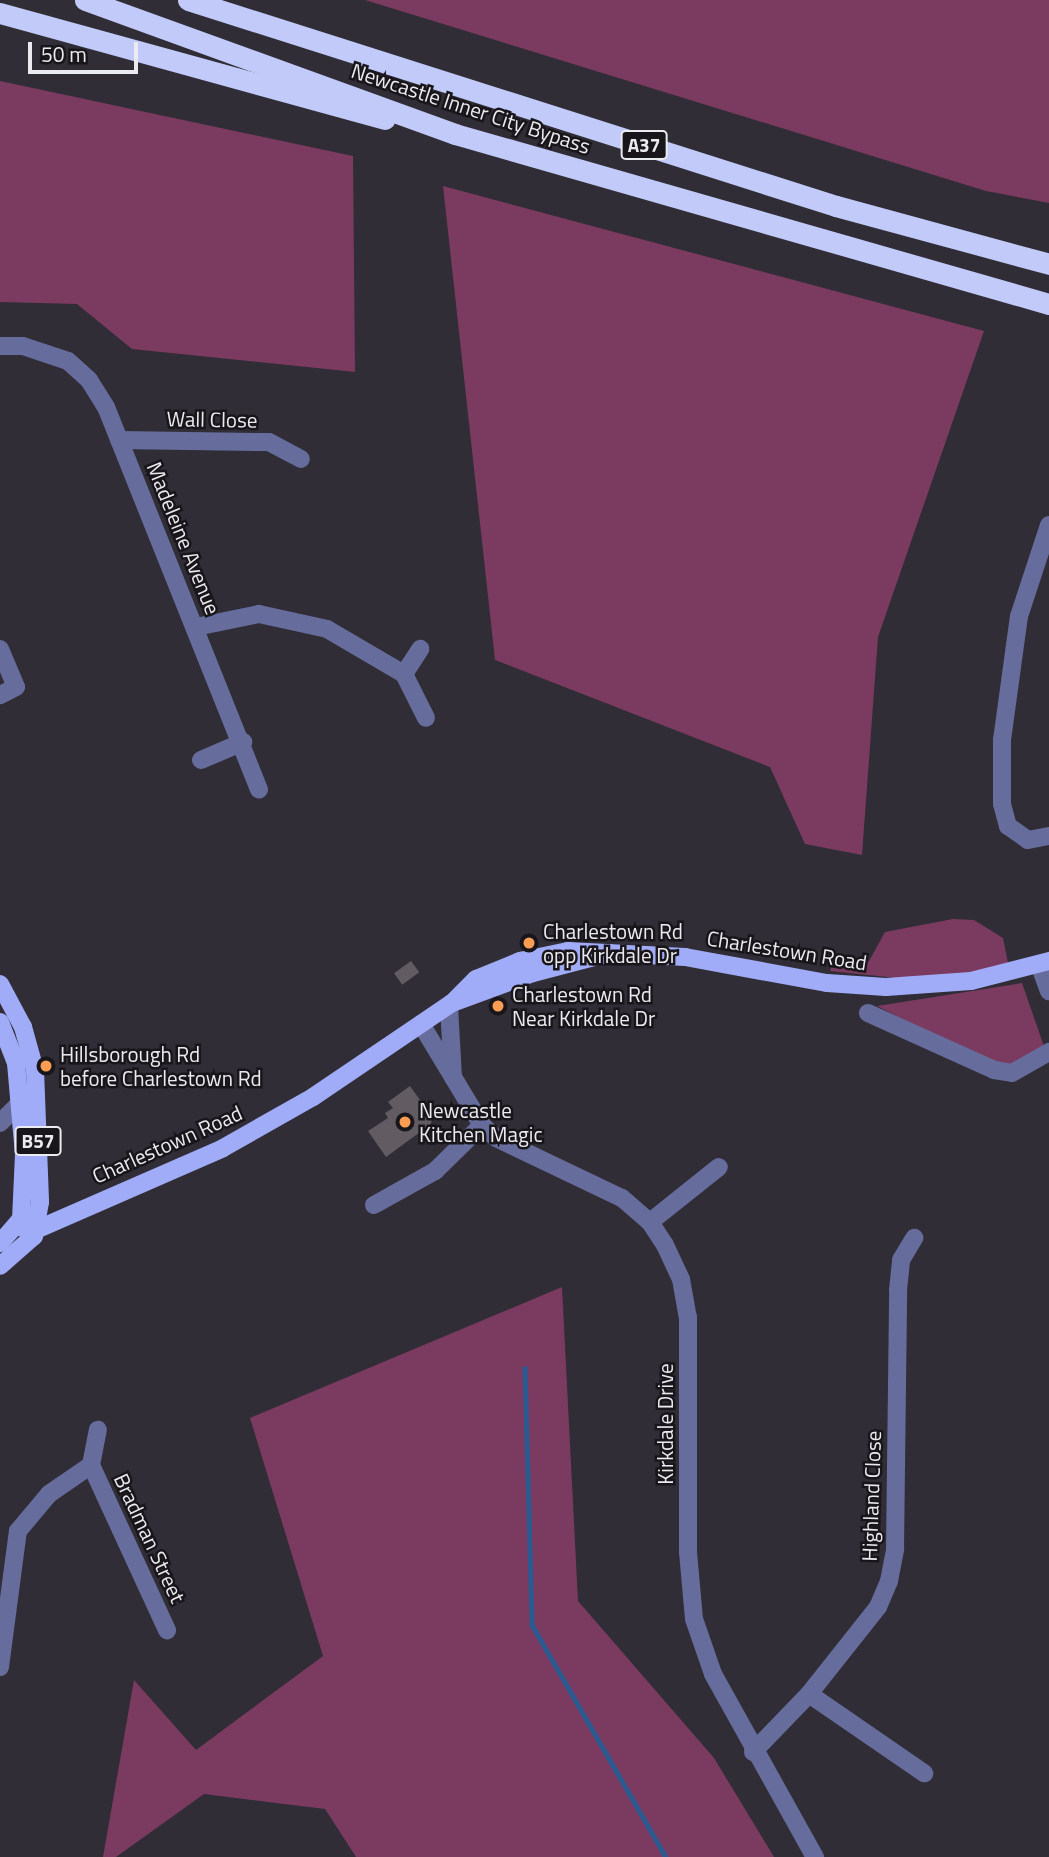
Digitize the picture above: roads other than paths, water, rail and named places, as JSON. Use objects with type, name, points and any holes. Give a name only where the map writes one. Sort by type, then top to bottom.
[{"type":"highway","name":"Newcastle Inner City Bypass","points":[[85,0],[455,134],[1049,304]]},
{"type":"highway","name":"Newcastle Inner City Bypass","points":[[188,0],[836,206],[1049,262]]},
{"type":"highway","points":[[223,0],[296,36]]},
{"type":"highway","points":[[0,12],[344,110],[455,134]]},
{"type":"main road","name":"Charlestown Road","points":[[9,1235],[37,1229],[223,1148],[421,1024],[450,1004],[465,985],[520,961],[568,951],[685,957],[827,983],[886,987],[971,981],[1044,963]]},
{"type":"main road","name":"B57","points":[[0,984],[32,1054],[37,1229]]},
{"type":"main road","name":"B57","points":[[0,1022],[16,1062],[22,1101],[23,1200],[9,1235]]},
{"type":"main road","name":"Charlestown Road","points":[[0,1266],[37,1229]]},
{"type":"street","name":"Madeleine Avenue","points":[[0,345],[23,346],[68,361],[89,380],[119,440],[243,742],[259,790]]},
{"type":"street","name":"Wall Close","points":[[119,440],[269,442],[301,459]]},
{"type":"street","points":[[1049,525],[1019,616],[1002,740],[1002,804],[1008,826],[1028,840],[1049,836]]},
{"type":"street","points":[[196,627],[280,615],[327,629],[404,674],[426,718]]},
{"type":"street","points":[[0,649],[16,687],[0,695]]},
{"type":"street","points":[[404,674],[420,649]]},
{"type":"street","points":[[201,760],[243,742]]},
{"type":"street","name":"Charlestown Road","points":[[1044,963],[1049,991]]},
{"type":"street","name":"Kirkdale Drive","points":[[450,1004],[453,1077]]},
{"type":"street","points":[[868,1013],[994,1070],[1012,1073],[1049,1052]]},
{"type":"street","name":"Kirkdale Drive","points":[[421,1024],[482,1125],[514,1150],[595,1182],[650,1222],[681,1279],[688,1317],[688,1552],[694,1619],[713,1674],[753,1752],[815,1857]]},
{"type":"street","points":[[0,1123],[22,1101]]},
{"type":"street","points":[[374,1205],[435,1171],[482,1125]]},
{"type":"street","points":[[650,1222],[719,1167]]},
{"type":"street","name":"Highland Close","points":[[753,1752],[809,1694],[878,1607],[889,1581],[895,1549],[898,1290],[901,1260],[914,1238]]},
{"type":"street","name":"Bradman Street","points":[[98,1430],[91,1465],[167,1630]]},
{"type":"street","name":"Bradman Street","points":[[0,1667],[18,1531],[49,1494],[91,1465]]},
{"type":"street","points":[[809,1694],[924,1773]]},
{"type":"waterway","points":[[525,1368],[532,1625],[666,1857]]},
{"type":"place","name":"Charlestown Rd opp Kirkdale Dr","points":[[529,943]]},
{"type":"place","name":"Charlestown Rd Near Kirkdale Dr","points":[[498,1006]]},
{"type":"place","name":"Hillsborough Rd before Charlestown Rd","points":[[46,1066]]},
{"type":"place","name":"Newcastle Kitchen Magic","points":[[405,1122]]}]
